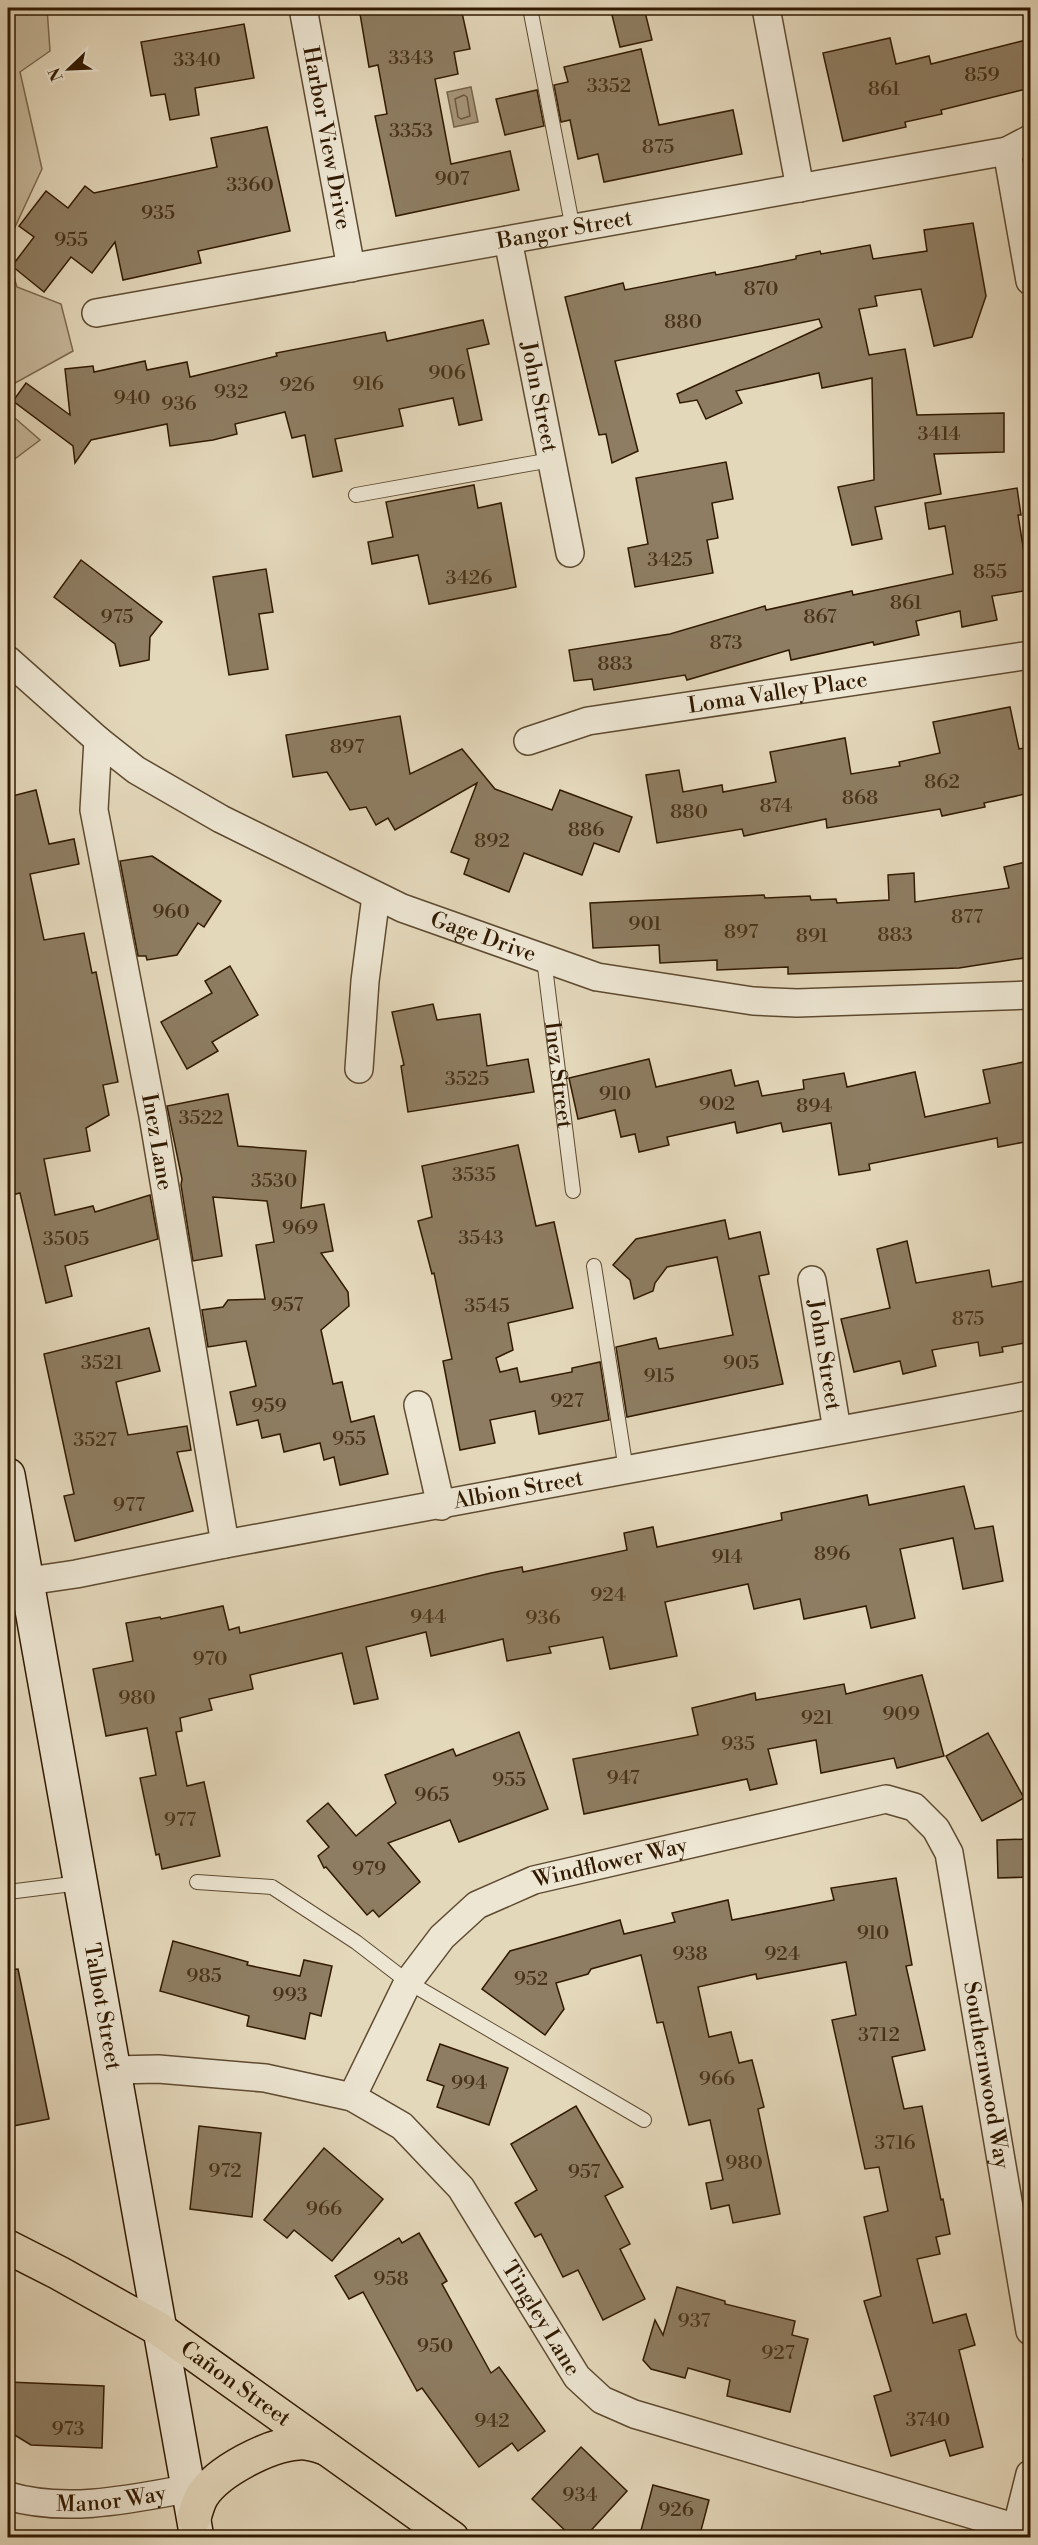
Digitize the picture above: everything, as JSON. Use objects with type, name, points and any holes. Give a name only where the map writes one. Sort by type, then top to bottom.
[{"type":"main road","name":"Talbot Street","points":[[8,1474],[17,1583],[81,1883],[159,2329],[198,2507]]},
{"type":"main road","name":"Cañon Street","points":[[8,2247],[159,2329],[452,2538]]},
{"type":"main road","points":[[198,2507],[251,2458],[285,2445],[311,2443],[327,2449]]},
{"type":"street","name":"Harbor View Drive","points":[[303,8],[351,268]]},
{"type":"street","points":[[766,8],[800,188]]},
{"type":"street","name":"Bangor Street","points":[[96,313],[1007,152],[1030,139]]},
{"type":"street","points":[[1007,152],[1030,281]]},
{"type":"street","name":"John Street","points":[[508,240],[570,554]]},
{"type":"street","name":"Loma Valley Place","points":[[528,741],[588,721],[1030,656]]},
{"type":"street","name":"Gage Drive","points":[[8,660],[98,740],[136,770],[221,819],[402,908],[597,977],[753,1001],[797,1003],[1030,994]]},
{"type":"street","name":"Inez Lane","points":[[98,740],[96,819],[153,1116],[225,1544]]},
{"type":"street","points":[[359,1069],[365,981],[376,896]]},
{"type":"street","name":"John Street","points":[[812,1280],[837,1430]]},
{"type":"street","name":"Albion Street","points":[[17,1583],[76,1574],[225,1544],[441,1506],[1030,1395]]},
{"type":"street","points":[[418,1405],[441,1506]]},
{"type":"street","name":"Windflower Way","points":[[352,2097],[408,1982],[442,1937],[477,1905],[534,1880],[886,1799],[914,1807],[936,1829],[949,1853]]},
{"type":"street","name":"Southernwood Way","points":[[949,1853],[1030,2331]]},
{"type":"street","name":"Tingley Lane","points":[[114,2070],[158,2069],[265,2078],[352,2097],[402,2126],[461,2188],[577,2378],[602,2400],[634,2414],[1015,2533]]},
{"type":"street","points":[[1015,2533],[1030,2474]]},
{"type":"street","name":"Manor Way","points":[[8,2496],[37,2503],[198,2507]]},
{"type":"lane","points":[[530,8],[573,229]]},
{"type":"lane","points":[[356,495],[551,459]]},
{"type":"lane","name":"Inez Street","points":[[544,959],[573,1191]]},
{"type":"lane","points":[[594,1266],[626,1470]]},
{"type":"lane","points":[[197,1882],[272,1887],[356,1942],[408,1982],[644,2120]]},
{"type":"lane","points":[[8,1892],[81,1883]]},
{"type":"shaded area","points":[[8,8],[19,8],[26,15],[47,8],[50,51],[20,72],[42,169],[8,242]]},
{"type":"shaded area","points":[[8,258],[17,287],[61,304],[73,351],[8,387]]},
{"type":"shaded area","points":[[8,412],[40,440],[8,464]]},
{"type":"water","points":[[471,87],[478,122],[454,127],[447,92]]},
{"type":"building","points":[[359,8],[461,8],[470,49],[454,52],[458,74],[435,79],[451,164],[510,151],[519,190],[396,216],[375,116],[387,114],[378,65],[369,67]]},
{"type":"building","points":[[644,8],[652,40],[620,47],[611,11]]},
{"type":"building","points":[[244,24],[254,78],[195,88],[199,115],[170,120],[165,94],[151,96],[141,42]]},
{"type":"building","points":[[890,38],[896,64],[929,56],[931,64],[1030,39],[1030,88],[941,110],[942,114],[905,122],[906,127],[843,141],[823,53]]},
{"type":"building","points":[[641,49],[659,125],[733,110],[742,154],[604,182],[598,154],[578,159],[570,120],[561,122],[554,85],[568,82],[564,67]]},
{"type":"building","points":[[537,90],[544,126],[505,135],[496,99]]},
{"type":"building","points":[[267,127],[290,231],[198,251],[201,263],[123,280],[115,242],[92,273],[71,257],[44,292],[12,266],[34,237],[19,226],[46,191],[68,208],[85,186],[94,193],[217,167],[211,138]]},
{"type":"building","points":[[973,223],[986,296],[972,337],[934,346],[921,289],[875,296],[877,306],[859,309],[869,355],[905,349],[917,415],[1004,413],[1004,452],[934,454],[941,494],[875,507],[882,539],[852,545],[838,487],[874,480],[872,378],[822,388],[819,373],[736,391],[742,403],[706,419],[697,400],[680,403],[677,394],[822,327],[819,319],[615,361],[638,451],[612,463],[606,434],[599,435],[565,297],[623,283],[625,290],[715,272],[716,275],[796,259],[796,256],[820,251],[821,254],[870,245],[873,259],[927,251],[924,230]]},
{"type":"building","points":[[483,320],[489,344],[467,349],[482,420],[459,425],[453,398],[399,409],[403,426],[335,439],[342,471],[313,477],[305,435],[292,438],[285,412],[235,424],[237,434],[213,440],[170,446],[167,424],[91,440],[75,463],[73,446],[13,401],[26,383],[70,415],[65,369],[93,366],[94,372],[145,361],[147,370],[187,362],[190,377],[277,356],[276,353],[385,332],[387,341]]},
{"type":"building","points":[[726,462],[733,499],[712,503],[718,538],[707,540],[713,573],[635,587],[628,548],[648,544],[636,478]]},
{"type":"building","points":[[474,485],[478,508],[501,503],[516,587],[429,604],[418,555],[372,564],[368,542],[393,537],[386,502]]},
{"type":"building","points":[[1017,488],[1021,515],[1018,515],[1030,590],[992,596],[997,620],[962,627],[960,611],[916,621],[919,635],[874,645],[873,642],[791,660],[789,650],[687,680],[685,675],[594,690],[592,679],[574,681],[569,650],[670,634],[765,606],[766,610],[852,591],[853,595],[953,574],[945,526],[929,529],[925,503]]},
{"type":"building","points":[[81,560],[162,622],[150,637],[149,660],[120,666],[115,644],[54,597]]},
{"type":"building","points":[[266,569],[273,612],[259,614],[268,669],[229,675],[213,577]]},
{"type":"building","points":[[1010,707],[1019,749],[1030,747],[1030,793],[984,803],[985,807],[942,816],[940,809],[827,828],[826,819],[744,836],[742,829],[657,843],[646,775],[679,770],[683,792],[722,785],[723,792],[776,782],[770,752],[845,738],[851,774],[900,766],[899,762],[940,753],[933,722]]},
{"type":"building","points":[[400,716],[410,774],[462,749],[495,789],[552,810],[560,790],[632,817],[619,852],[594,843],[582,875],[524,853],[509,892],[464,874],[469,859],[451,852],[477,783],[395,830],[388,818],[376,825],[366,807],[350,810],[327,772],[293,777],[286,735]]},
{"type":"building","points":[[36,790],[49,844],[74,839],[79,864],[30,874],[44,940],[84,933],[92,973],[96,972],[118,1082],[103,1085],[109,1115],[86,1128],[90,1151],[44,1159],[55,1215],[93,1206],[95,1212],[150,1195],[158,1239],[65,1266],[72,1296],[46,1303],[20,1193],[8,1196],[8,797]]},
{"type":"building","points":[[152,856],[221,901],[204,927],[198,923],[177,955],[147,960],[146,956],[138,956],[120,861]]},
{"type":"building","points":[[1030,861],[1030,957],[959,968],[788,974],[788,967],[717,970],[717,960],[660,963],[659,945],[593,948],[590,903],[764,895],[765,898],[810,896],[811,900],[836,899],[837,903],[889,900],[888,875],[914,873],[915,902],[1009,888],[1004,867]]},
{"type":"building","points":[[230,966],[258,1015],[212,1042],[218,1051],[187,1069],[161,1022],[212,993],[205,981]]},
{"type":"building","points":[[433,1004],[437,1020],[480,1014],[487,1066],[528,1059],[534,1092],[408,1112],[401,1066],[404,1065],[392,1012]]},
{"type":"building","points":[[649,1059],[656,1087],[731,1070],[735,1086],[758,1081],[762,1096],[804,1089],[803,1080],[844,1073],[847,1087],[915,1072],[925,1117],[990,1103],[983,1070],[1024,1062],[1030,1094],[1030,1141],[998,1147],[997,1138],[869,1164],[870,1170],[839,1175],[831,1123],[783,1132],[781,1123],[737,1133],[735,1122],[667,1137],[669,1145],[639,1152],[635,1134],[621,1137],[615,1110],[578,1119],[569,1078]]},
{"type":"building","points":[[228,1094],[238,1146],[306,1151],[301,1208],[324,1204],[333,1251],[321,1253],[348,1292],[349,1306],[321,1330],[333,1384],[342,1382],[351,1422],[374,1416],[388,1474],[340,1485],[334,1457],[324,1460],[320,1443],[284,1452],[280,1434],[262,1438],[258,1420],[237,1425],[230,1392],[256,1386],[246,1341],[208,1347],[202,1310],[223,1307],[228,1300],[265,1299],[256,1245],[274,1242],[267,1201],[213,1197],[222,1256],[193,1261],[182,1179],[167,1106]]},
{"type":"building","points":[[518,1145],[536,1226],[554,1222],[573,1308],[508,1323],[513,1350],[496,1358],[500,1372],[517,1368],[520,1382],[572,1372],[572,1368],[600,1362],[609,1420],[539,1434],[535,1411],[490,1420],[495,1443],[460,1450],[443,1361],[452,1359],[434,1273],[432,1274],[418,1221],[432,1217],[422,1166]]},
{"type":"building","points":[[725,1220],[729,1239],[760,1232],[769,1274],[759,1276],[783,1384],[627,1417],[616,1347],[656,1338],[659,1349],[733,1335],[717,1257],[667,1267],[655,1283],[653,1291],[634,1299],[630,1280],[613,1265],[636,1239]]},
{"type":"building","points":[[907,1241],[916,1283],[989,1270],[992,1287],[1030,1280],[1030,1342],[1002,1347],[1003,1352],[980,1356],[978,1342],[932,1350],[936,1366],[903,1374],[900,1361],[854,1372],[841,1319],[890,1308],[877,1249]]},
{"type":"building","points":[[149,1328],[160,1371],[116,1382],[128,1435],[187,1426],[191,1450],[177,1452],[193,1511],[75,1541],[64,1496],[74,1494],[44,1354]]},
{"type":"building","points":[[964,1486],[975,1529],[993,1526],[1003,1581],[963,1589],[953,1538],[900,1549],[915,1618],[871,1628],[866,1606],[804,1619],[800,1599],[754,1609],[748,1584],[665,1602],[677,1656],[610,1669],[603,1637],[549,1647],[551,1653],[507,1661],[503,1639],[431,1656],[426,1632],[366,1647],[378,1699],[354,1704],[342,1653],[250,1675],[253,1689],[209,1699],[212,1710],[180,1718],[182,1731],[176,1732],[187,1786],[204,1782],[220,1856],[162,1869],[159,1854],[156,1855],[140,1778],[156,1775],[147,1728],[106,1736],[93,1669],[133,1661],[126,1623],[160,1617],[161,1619],[223,1606],[229,1630],[239,1627],[240,1633],[491,1573],[522,1567],[523,1572],[627,1550],[624,1533],[653,1527],[657,1547],[782,1520],[781,1513],[867,1495],[869,1505]]},
{"type":"building","points":[[922,1675],[944,1756],[897,1768],[894,1758],[821,1773],[816,1740],[768,1749],[777,1784],[750,1790],[747,1779],[584,1814],[573,1759],[698,1735],[692,1708],[755,1693],[756,1700],[844,1684],[846,1694]]},
{"type":"building","points":[[519,1732],[548,1809],[459,1842],[450,1820],[388,1843],[420,1882],[379,1917],[373,1910],[367,1915],[326,1867],[324,1868],[318,1856],[329,1847],[307,1821],[328,1803],[356,1836],[396,1803],[385,1775],[453,1749],[456,1756]]},
{"type":"building","points":[[988,1733],[1024,1798],[982,1821],[946,1756]]},
{"type":"building","points":[[1030,1839],[1030,1877],[998,1878],[997,1840]]},
{"type":"building","points":[[896,1878],[912,1965],[906,1966],[925,2050],[892,2057],[904,2109],[922,2106],[950,2234],[936,2237],[940,2254],[917,2259],[933,2323],[966,2314],[975,2345],[959,2350],[983,2447],[950,2456],[945,2440],[891,2456],[874,2396],[891,2391],[864,2301],[881,2296],[864,2217],[888,2211],[879,2167],[865,2169],[832,2020],[856,2015],[846,1962],[757,1979],[756,1974],[698,1987],[709,2037],[731,2032],[739,2063],[752,2060],[764,2107],[758,2109],[780,2214],[733,2223],[729,2205],[711,2209],[706,2183],[723,2180],[710,2120],[689,2125],[663,2022],[657,2023],[641,1955],[591,1969],[588,1974],[556,1983],[564,2009],[545,2035],[482,1989],[510,1951],[620,1920],[624,1934],[675,1922],[672,1913],[728,1900],[732,1920],[834,1900],[831,1888]]},
{"type":"building","points":[[173,1941],[248,1962],[247,1965],[300,1976],[304,1960],[332,1966],[321,2016],[310,2013],[305,2039],[247,2026],[249,2016],[160,1991]]},
{"type":"building","points":[[18,1969],[49,2119],[8,2127],[8,1970]]},
{"type":"building","points":[[440,2044],[508,2068],[489,2125],[437,2107],[444,2086],[427,2080]]},
{"type":"building","points":[[576,2106],[623,2187],[605,2196],[630,2244],[620,2249],[645,2299],[603,2320],[578,2270],[563,2277],[541,2234],[535,2237],[515,2203],[537,2190],[511,2144]]},
{"type":"building","points":[[199,2126],[261,2133],[252,2217],[190,2209]]},
{"type":"building","points":[[324,2148],[383,2199],[332,2261],[294,2230],[287,2238],[264,2220]]},
{"type":"building","points":[[419,2233],[447,2281],[442,2284],[491,2373],[499,2367],[545,2431],[518,2451],[512,2443],[479,2467],[422,2388],[417,2391],[363,2292],[349,2299],[335,2276],[399,2238],[402,2243]]},
{"type":"building","points":[[677,2287],[725,2301],[725,2304],[795,2321],[792,2335],[808,2339],[790,2412],[727,2396],[730,2380],[688,2368],[685,2378],[651,2369],[643,2360],[655,2320],[663,2335]]},
{"type":"building","points":[[8,2382],[104,2386],[102,2448],[31,2445],[8,2431]]},
{"type":"building","points":[[581,2447],[627,2491],[584,2538],[573,2538],[532,2499]]},
{"type":"building","points":[[653,2485],[709,2500],[699,2538],[639,2538]]}]
